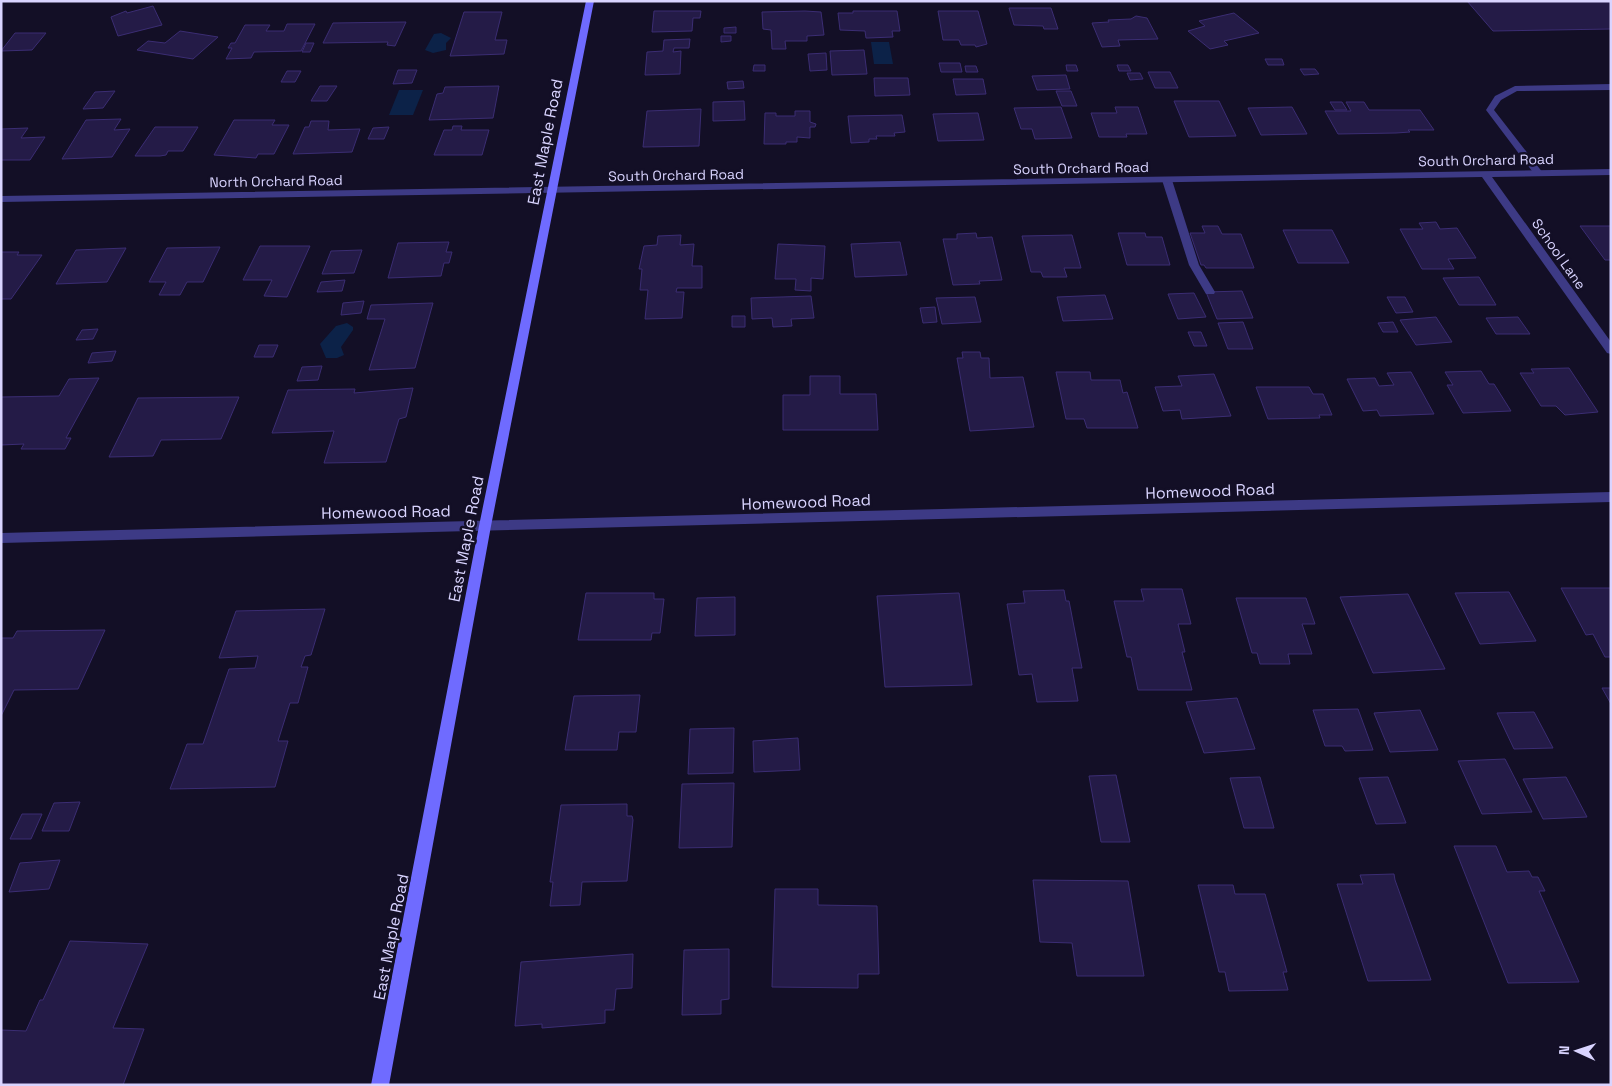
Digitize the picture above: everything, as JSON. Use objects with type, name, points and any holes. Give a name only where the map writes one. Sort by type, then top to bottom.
[{"type":"main road","name":"East Maple Road","points":[[380,1085],[485,526],[590,1]]},
{"type":"street","points":[[1538,173],[1490,110],[1498,98],[1515,89],[1611,88]]},
{"type":"street","name":"South Orchard Road","points":[[552,191],[1611,172]]},
{"type":"street","name":"School Lane","points":[[1485,174],[1611,350]]},
{"type":"street","points":[[1167,180],[1194,265],[1210,292]]},
{"type":"street","name":"North Orchard Road","points":[[1,199],[552,191]]},
{"type":"street","name":"Homewood Road","points":[[1,538],[1611,497]]},
{"type":"water","points":[[441,33],[451,38],[446,43],[446,50],[433,53],[425,50],[434,34]]},
{"type":"water","points":[[871,42],[889,42],[893,64],[874,64]]},
{"type":"water","points":[[399,90],[423,90],[413,115],[389,115]]},
{"type":"water","points":[[347,323],[353,327],[353,330],[341,347],[344,355],[337,358],[326,358],[320,344],[336,326]]},
{"type":"building","points":[[1467,1],[1611,1],[1611,29],[1493,31]]},
{"type":"building","points":[[153,6],[162,25],[118,36],[111,17],[126,11],[127,13]]},
{"type":"building","points":[[1009,8],[1051,8],[1058,29],[1044,29],[1043,26],[1014,25]]},
{"type":"building","points":[[654,11],[701,11],[700,18],[693,18],[692,31],[652,32]]},
{"type":"building","points":[[853,11],[897,11],[900,31],[892,31],[893,37],[866,38],[865,31],[840,30],[838,13],[853,13]]},
{"type":"building","points":[[938,11],[978,11],[987,44],[976,47],[975,45],[961,45],[959,40],[943,40]]},
{"type":"building","points":[[464,12],[502,12],[495,40],[507,40],[504,54],[450,56]]},
{"type":"building","points":[[762,12],[821,12],[824,35],[807,36],[807,41],[785,41],[786,49],[772,49],[771,30],[763,29]]},
{"type":"building","points":[[1234,13],[1259,33],[1224,41],[1228,45],[1210,49],[1188,31],[1205,26],[1199,21]]},
{"type":"building","points":[[1136,16],[1147,18],[1158,39],[1118,40],[1120,46],[1102,47],[1092,23],[1131,19]]},
{"type":"building","points":[[406,22],[395,46],[387,45],[388,42],[323,43],[333,23]]},
{"type":"building","points":[[287,24],[315,24],[301,51],[254,52],[251,58],[226,59],[232,48],[228,48],[231,43],[235,43],[245,25],[270,25],[266,31],[284,31]]},
{"type":"building","points":[[736,27],[736,33],[724,33],[724,28]]},
{"type":"building","points":[[180,31],[218,37],[193,59],[137,50],[148,41],[165,43]]},
{"type":"building","points":[[15,33],[46,33],[32,50],[1,51]]},
{"type":"building","points":[[721,36],[731,36],[731,41],[721,42]]},
{"type":"building","points":[[690,39],[689,48],[674,48],[673,52],[681,51],[680,74],[645,75],[647,52],[663,51],[664,40]]},
{"type":"building","points":[[306,43],[314,43],[310,52],[302,52]]},
{"type":"building","points":[[864,50],[867,74],[832,75],[830,51]]},
{"type":"building","points":[[826,53],[827,70],[810,71],[808,54]]},
{"type":"building","points":[[1265,59],[1282,59],[1284,65],[1268,65]]},
{"type":"building","points":[[939,63],[960,63],[962,72],[941,72]]},
{"type":"building","points":[[754,65],[765,65],[765,71],[753,71]]},
{"type":"building","points":[[1066,65],[1076,65],[1078,71],[1067,71]]},
{"type":"building","points":[[1117,65],[1128,65],[1131,71],[1119,71]]},
{"type":"building","points":[[965,66],[976,66],[978,72],[966,72]]},
{"type":"building","points":[[1300,69],[1315,69],[1319,74],[1304,75]]},
{"type":"building","points":[[398,70],[417,70],[412,83],[393,84]]},
{"type":"building","points":[[287,71],[301,71],[295,82],[281,82]]},
{"type":"building","points":[[1148,72],[1170,72],[1178,88],[1155,88]]},
{"type":"building","points":[[1127,73],[1140,73],[1143,79],[1130,80]]},
{"type":"building","points":[[1066,75],[1070,89],[1037,90],[1032,76]]},
{"type":"building","points":[[874,78],[908,78],[910,95],[875,96]]},
{"type":"building","points":[[953,79],[983,79],[986,94],[956,95]]},
{"type":"building","points":[[743,81],[744,88],[728,89],[727,82]]},
{"type":"building","points":[[320,86],[337,86],[327,101],[311,101]]},
{"type":"building","points":[[499,86],[493,118],[429,120],[437,94],[443,93],[445,87]]},
{"type":"building","points":[[115,91],[103,108],[83,109],[95,92]]},
{"type":"building","points":[[1056,91],[1071,91],[1077,106],[1062,106]]},
{"type":"building","points":[[744,101],[745,120],[713,121],[713,102]]},
{"type":"building","points":[[1174,101],[1219,101],[1236,136],[1189,137]]},
{"type":"building","points":[[1330,102],[1342,102],[1347,110],[1335,110]]},
{"type":"building","points":[[1346,102],[1364,102],[1369,110],[1420,110],[1434,130],[1338,134],[1325,111],[1351,111]]},
{"type":"building","points":[[1061,107],[1072,138],[1035,139],[1032,129],[1021,129],[1014,108]]},
{"type":"building","points":[[1115,107],[1138,107],[1147,134],[1126,134],[1127,137],[1099,137],[1091,113],[1117,113]]},
{"type":"building","points":[[1292,107],[1307,134],[1261,135],[1248,108]]},
{"type":"building","points":[[701,109],[699,146],[643,147],[647,111]]},
{"type":"building","points":[[795,111],[810,111],[810,122],[816,124],[815,127],[810,127],[810,138],[797,137],[797,142],[786,142],[786,144],[764,144],[765,113],[776,113],[776,116],[795,116]]},
{"type":"building","points":[[978,113],[984,140],[938,141],[933,114]]},
{"type":"building","points":[[902,115],[905,132],[894,133],[895,136],[876,136],[877,139],[869,139],[869,142],[851,143],[848,116]]},
{"type":"building","points":[[121,119],[114,130],[130,129],[112,157],[62,159],[86,120]]},
{"type":"building","points":[[234,120],[275,120],[272,125],[289,125],[274,154],[258,154],[256,158],[214,155]]},
{"type":"building","points":[[311,121],[329,121],[328,130],[360,129],[352,152],[293,154],[305,127],[309,127]]},
{"type":"building","points":[[453,126],[462,126],[461,130],[489,130],[482,155],[434,155],[444,130],[452,130]]},
{"type":"building","points":[[155,127],[198,127],[183,151],[168,151],[166,155],[160,156],[135,156]]},
{"type":"building","points":[[389,127],[384,139],[368,139],[373,128]]},
{"type":"building","points":[[28,128],[21,138],[45,137],[30,160],[1,160],[1,129]]},
{"type":"building","points":[[1436,222],[1440,229],[1457,228],[1476,258],[1448,259],[1454,269],[1422,269],[1400,229],[1423,229],[1419,223]]},
{"type":"building","points":[[1202,226],[1218,226],[1222,234],[1241,234],[1254,268],[1206,268],[1204,265],[1201,265],[1190,233],[1205,233]]},
{"type":"building","points":[[1580,226],[1611,226],[1611,260],[1605,260]]},
{"type":"building","points":[[1283,230],[1332,230],[1349,263],[1298,263]]},
{"type":"building","points":[[976,233],[977,238],[992,237],[1002,280],[979,281],[980,284],[953,285],[943,239],[957,239],[957,234]]},
{"type":"building","points":[[1118,233],[1145,233],[1146,237],[1162,237],[1170,265],[1127,265]]},
{"type":"building","points":[[681,235],[680,245],[694,244],[692,266],[702,266],[702,288],[677,288],[676,292],[684,292],[682,318],[645,319],[648,290],[640,290],[642,269],[639,269],[644,246],[657,245],[658,236]]},
{"type":"building","points":[[1072,235],[1081,268],[1064,268],[1067,277],[1043,277],[1041,272],[1031,272],[1022,236]]},
{"type":"building","points":[[449,242],[446,252],[452,252],[449,263],[444,263],[441,276],[388,278],[398,243]]},
{"type":"building","points":[[900,242],[907,275],[855,277],[851,244]]},
{"type":"building","points":[[778,244],[825,246],[823,279],[811,278],[811,291],[795,290],[796,279],[775,279]]},
{"type":"building","points":[[260,246],[310,246],[287,297],[264,296],[272,280],[243,280]]},
{"type":"building","points":[[220,247],[203,282],[187,282],[180,295],[159,295],[166,282],[149,282],[167,248]]},
{"type":"building","points":[[126,248],[107,282],[56,284],[76,250]]},
{"type":"building","points":[[362,250],[354,273],[322,274],[331,251]]},
{"type":"building","points":[[1,252],[19,252],[17,255],[42,255],[11,299],[1,299]]},
{"type":"building","points":[[1479,277],[1496,305],[1459,305],[1443,278]]},
{"type":"building","points":[[345,280],[342,291],[317,292],[321,282]]},
{"type":"building","points":[[1242,291],[1253,318],[1217,319],[1206,292]]},
{"type":"building","points":[[1194,293],[1206,317],[1178,319],[1168,294]]},
{"type":"building","points":[[1105,295],[1113,319],[1063,321],[1057,297]]},
{"type":"building","points":[[811,296],[814,318],[791,319],[792,326],[773,327],[772,318],[752,319],[751,298]]},
{"type":"building","points":[[975,297],[981,322],[942,324],[936,298]]},
{"type":"building","points":[[1387,297],[1405,297],[1413,312],[1396,313]]},
{"type":"building","points":[[364,301],[361,313],[341,315],[343,303]]},
{"type":"building","points":[[433,303],[415,368],[369,370],[385,319],[367,319],[371,305]]},
{"type":"building","points":[[935,307],[937,322],[923,323],[920,308]]},
{"type":"building","points":[[732,316],[745,316],[745,327],[732,327]]},
{"type":"building","points":[[1436,317],[1452,342],[1416,345],[1400,320]]},
{"type":"building","points":[[1518,317],[1530,334],[1496,334],[1486,318]]},
{"type":"building","points":[[1243,322],[1253,349],[1228,349],[1218,323]]},
{"type":"building","points":[[1393,322],[1398,332],[1383,332],[1378,323]]},
{"type":"building","points":[[98,329],[93,339],[76,340],[82,330]]},
{"type":"building","points":[[1188,332],[1201,332],[1207,346],[1194,346]]},
{"type":"building","points":[[259,345],[278,345],[273,357],[254,357]]},
{"type":"building","points":[[116,351],[112,361],[88,363],[92,353]]},
{"type":"building","points":[[962,352],[980,352],[981,358],[989,358],[990,378],[1023,377],[1034,427],[970,431],[957,358],[963,358]]},
{"type":"building","points":[[322,366],[318,380],[297,381],[302,367]]},
{"type":"building","points":[[1569,368],[1598,412],[1565,415],[1556,406],[1541,406],[1520,373],[1534,373],[1531,369]]},
{"type":"building","points":[[1481,371],[1489,384],[1494,384],[1511,411],[1463,413],[1447,385],[1453,385],[1445,372]]},
{"type":"building","points":[[1056,372],[1090,372],[1091,380],[1120,380],[1123,393],[1127,392],[1138,428],[1087,428],[1084,419],[1066,419]]},
{"type":"building","points":[[1411,372],[1434,414],[1380,416],[1377,410],[1363,411],[1347,379],[1375,378],[1379,386],[1394,385],[1387,373]]},
{"type":"building","points":[[1214,374],[1231,416],[1182,419],[1180,410],[1163,411],[1155,387],[1182,386],[1178,376]]},
{"type":"building","points":[[810,376],[840,376],[840,394],[876,394],[878,430],[783,430],[783,395],[810,395]]},
{"type":"building","points":[[99,378],[66,438],[71,438],[65,449],[21,449],[24,444],[1,445],[1,397],[59,396],[69,379]]},
{"type":"building","points":[[1256,387],[1309,387],[1313,394],[1323,394],[1332,415],[1319,415],[1320,418],[1268,419]]},
{"type":"building","points":[[413,388],[406,417],[399,419],[386,462],[324,463],[334,431],[272,433],[288,390],[355,389],[354,393]]},
{"type":"building","points":[[239,397],[221,439],[161,440],[153,456],[109,457],[138,398]]},
{"type":"building","points":[[1561,588],[1611,588],[1611,657],[1605,657],[1593,634],[1586,635]]},
{"type":"building","points":[[1141,589],[1182,589],[1191,624],[1178,624],[1185,652],[1182,652],[1192,690],[1138,690],[1131,657],[1127,657],[1114,601],[1144,601]]},
{"type":"building","points":[[1064,590],[1066,601],[1069,601],[1082,668],[1072,668],[1078,701],[1037,702],[1032,674],[1019,675],[1007,604],[1025,603],[1023,591]]},
{"type":"building","points":[[1509,592],[1536,641],[1480,644],[1455,593]]},
{"type":"building","points":[[586,593],[654,593],[654,599],[664,599],[660,633],[652,633],[651,640],[578,640]]},
{"type":"building","points":[[959,593],[972,685],[885,687],[877,596]]},
{"type":"building","points":[[1408,594],[1445,669],[1373,673],[1340,597]]},
{"type":"building","points":[[735,597],[735,635],[695,636],[697,598]]},
{"type":"building","points":[[1236,598],[1306,598],[1315,624],[1302,624],[1312,654],[1288,654],[1290,664],[1260,664],[1257,653],[1252,653]]},
{"type":"building","points":[[325,609],[311,655],[305,656],[301,667],[308,667],[298,703],[290,703],[278,741],[288,741],[275,787],[170,789],[187,744],[203,744],[229,669],[255,668],[258,656],[219,658],[236,611]]},
{"type":"building","points":[[105,630],[78,689],[14,690],[1,716],[1,638],[13,638],[17,631]]},
{"type":"building","points":[[1602,688],[1611,688],[1611,704]]},
{"type":"building","points":[[640,695],[636,732],[619,732],[617,750],[565,750],[574,696]]},
{"type":"building","points":[[1237,698],[1255,749],[1204,753],[1186,702]]},
{"type":"building","points":[[1358,709],[1373,750],[1345,751],[1342,746],[1325,746],[1313,710]]},
{"type":"building","points":[[1420,710],[1438,750],[1390,752],[1374,713]]},
{"type":"building","points":[[1534,712],[1553,748],[1514,749],[1497,713]]},
{"type":"building","points":[[734,728],[733,773],[688,774],[690,729]]},
{"type":"building","points":[[798,738],[800,770],[754,772],[753,741]]},
{"type":"building","points":[[1505,759],[1532,812],[1482,814],[1458,761]]},
{"type":"building","points":[[1116,775],[1130,842],[1101,842],[1089,776]]},
{"type":"building","points":[[1260,777],[1274,828],[1244,828],[1230,778]]},
{"type":"building","points":[[1388,777],[1406,823],[1376,824],[1359,778]]},
{"type":"building","points":[[1566,777],[1587,817],[1543,819],[1523,779]]},
{"type":"building","points":[[734,783],[732,847],[679,848],[682,784]]},
{"type":"building","points":[[80,802],[69,831],[42,831],[54,803]]},
{"type":"building","points":[[627,804],[627,816],[632,816],[633,820],[627,881],[582,882],[580,905],[550,906],[553,882],[550,882],[561,805]]},
{"type":"building","points":[[22,814],[42,814],[31,839],[10,839]]},
{"type":"building","points":[[1454,846],[1496,846],[1507,872],[1529,871],[1532,877],[1538,877],[1545,891],[1539,891],[1579,982],[1508,983]]},
{"type":"building","points":[[60,860],[49,889],[9,892],[20,863]]},
{"type":"building","points":[[1394,874],[1431,980],[1368,981],[1337,884],[1363,884],[1360,875]]},
{"type":"building","points":[[1033,880],[1128,881],[1144,976],[1077,976],[1072,943],[1040,942]]},
{"type":"building","points":[[1198,885],[1233,885],[1235,894],[1265,894],[1287,972],[1283,972],[1288,990],[1229,991],[1225,972],[1219,972]]},
{"type":"building","points":[[775,889],[818,889],[818,905],[877,906],[879,974],[858,974],[858,988],[772,987]]},
{"type":"building","points":[[70,941],[148,944],[113,1028],[144,1029],[123,1085],[1,1085],[1,1030],[26,1031],[40,1000],[43,1000]]},
{"type":"building","points":[[729,949],[729,999],[721,1000],[721,1014],[682,1015],[684,950]]},
{"type":"building","points":[[633,954],[632,988],[616,989],[614,1010],[605,1010],[605,1023],[542,1028],[542,1024],[515,1026],[521,962]]}]
